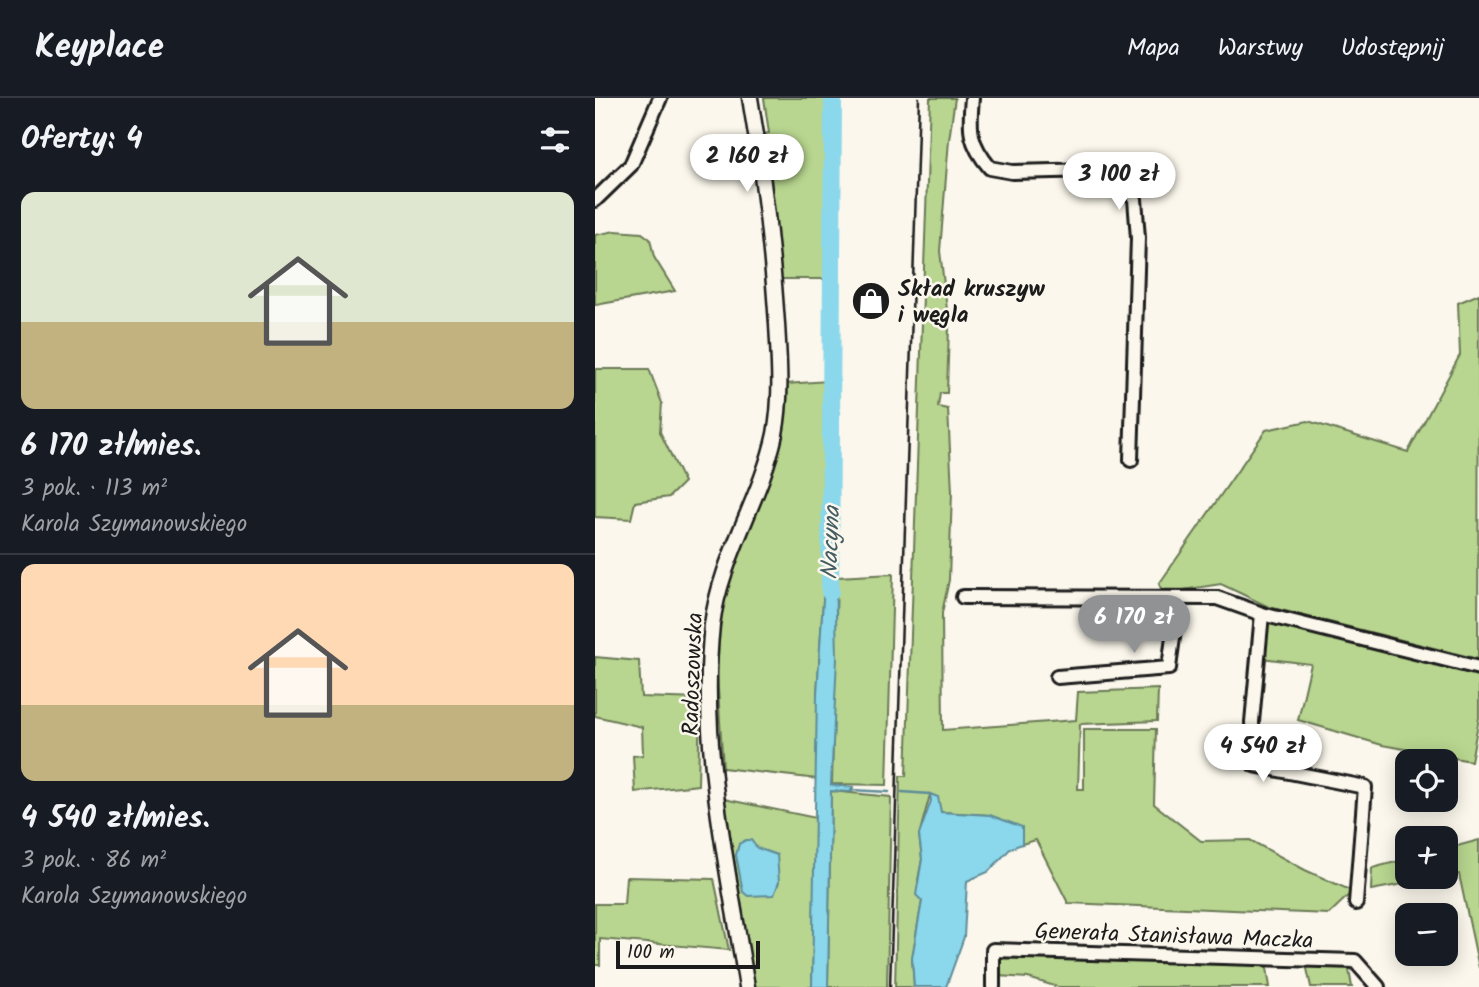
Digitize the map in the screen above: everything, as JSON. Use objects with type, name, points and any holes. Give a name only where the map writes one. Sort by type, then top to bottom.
[{"type":"street","points":[[595,200],[631,165],[660,98]]},
{"type":"street","name":"Radoszowska","points":[[747,987],[721,830],[708,713],[712,627],[718,599],[764,472],[778,417],[780,379],[771,237],[750,98]]},
{"type":"street","points":[[972,98],[969,124],[974,150],[990,168],[1012,172],[1095,170],[1120,179],[1135,199],[1138,238],[1131,460]]},
{"type":"street","points":[[963,597],[1217,598],[1262,614],[1479,668]]},
{"type":"street","points":[[1057,677],[1169,668],[1178,598]]},
{"type":"street","points":[[1262,614],[1252,722],[1254,765],[1365,787],[1356,903]]},
{"type":"street","name":"Generała Stanisława Maczka","points":[[993,987],[993,950],[1355,961],[1378,987]]},
{"type":"green space","points":[[764,98],[828,98],[826,279],[777,279],[759,135],[769,133]]},
{"type":"green space","points":[[930,98],[955,98],[940,251],[949,326],[947,393],[940,393],[938,407],[948,409],[952,492],[949,580],[942,613],[943,730],[1076,720],[1078,692],[1158,689],[1157,721],[1080,724],[1078,789],[1084,789],[1084,729],[1156,729],[1154,804],[1201,841],[1250,840],[1305,870],[1350,890],[1352,892],[1329,914],[1068,903],[1036,840],[1022,844],[990,815],[941,812],[930,795],[919,835],[922,859],[918,880],[922,901],[912,958],[914,987],[895,987],[900,776],[906,776]]},
{"type":"green space","points":[[615,231],[642,233],[650,239],[654,257],[675,291],[595,305],[595,235]]},
{"type":"green space","points":[[1479,294],[1478,659],[1269,607],[1221,584],[1163,593],[1159,584],[1266,430],[1308,421],[1408,452],[1460,355],[1458,303]]},
{"type":"green space","points":[[595,369],[649,369],[662,403],[660,432],[684,482],[669,497],[635,502],[631,519],[595,517]]},
{"type":"green space","points":[[828,381],[825,569],[817,694],[817,779],[723,768],[715,642],[720,614],[786,384]]},
{"type":"green space","points":[[893,574],[887,785],[832,784],[837,577]]},
{"type":"green space","points":[[1268,621],[1479,675],[1479,718],[1471,761],[1458,759],[1458,749],[1404,749],[1382,745],[1298,720],[1311,664],[1261,658],[1264,628]]},
{"type":"green space","points":[[595,657],[639,661],[641,697],[700,699],[698,785],[635,792],[633,756],[643,755],[642,727],[595,716]]},
{"type":"green space","points":[[831,791],[891,797],[887,987],[828,987]]},
{"type":"green space","points":[[724,799],[816,818],[812,987],[755,987]]},
{"type":"green space","points":[[1479,840],[1479,968],[1458,874],[1458,846]]},
{"type":"green space","points":[[1395,862],[1395,886],[1371,890],[1372,868]]},
{"type":"green space","points":[[626,877],[714,879],[729,950],[600,939],[600,965],[595,965],[595,904],[624,904]]},
{"type":"green space","points":[[1010,954],[1261,965],[1267,968],[1270,987],[1058,987],[1028,978],[997,976],[1002,956]]},
{"type":"green space","points":[[1306,964],[1348,964],[1352,987],[1311,987]]},
{"type":"water","points":[[825,569],[835,570],[837,658],[831,785],[853,787],[852,792],[831,791],[828,987],[812,987],[817,694]]},
{"type":"water","points":[[930,794],[938,797],[941,812],[990,815],[1022,827],[1022,844],[1011,848],[988,872],[967,881],[964,937],[946,987],[914,987],[912,958],[922,901],[916,895],[922,859],[919,835],[931,801]]},
{"type":"water","points":[[751,840],[757,848],[777,855],[779,882],[774,895],[748,896],[743,892],[736,855],[739,844]]},
{"type":"waterway","name":"Nacyna","points":[[830,592],[833,98]]},
{"type":"waterway","points":[[851,790],[889,792]]},
{"type":"waterway","points":[[902,792],[930,794]]},
{"type":"railway","points":[[890,987],[919,98]]},
{"type":"place","name":"Skład kruszyw i węgla","points":[[871,301]]}]
